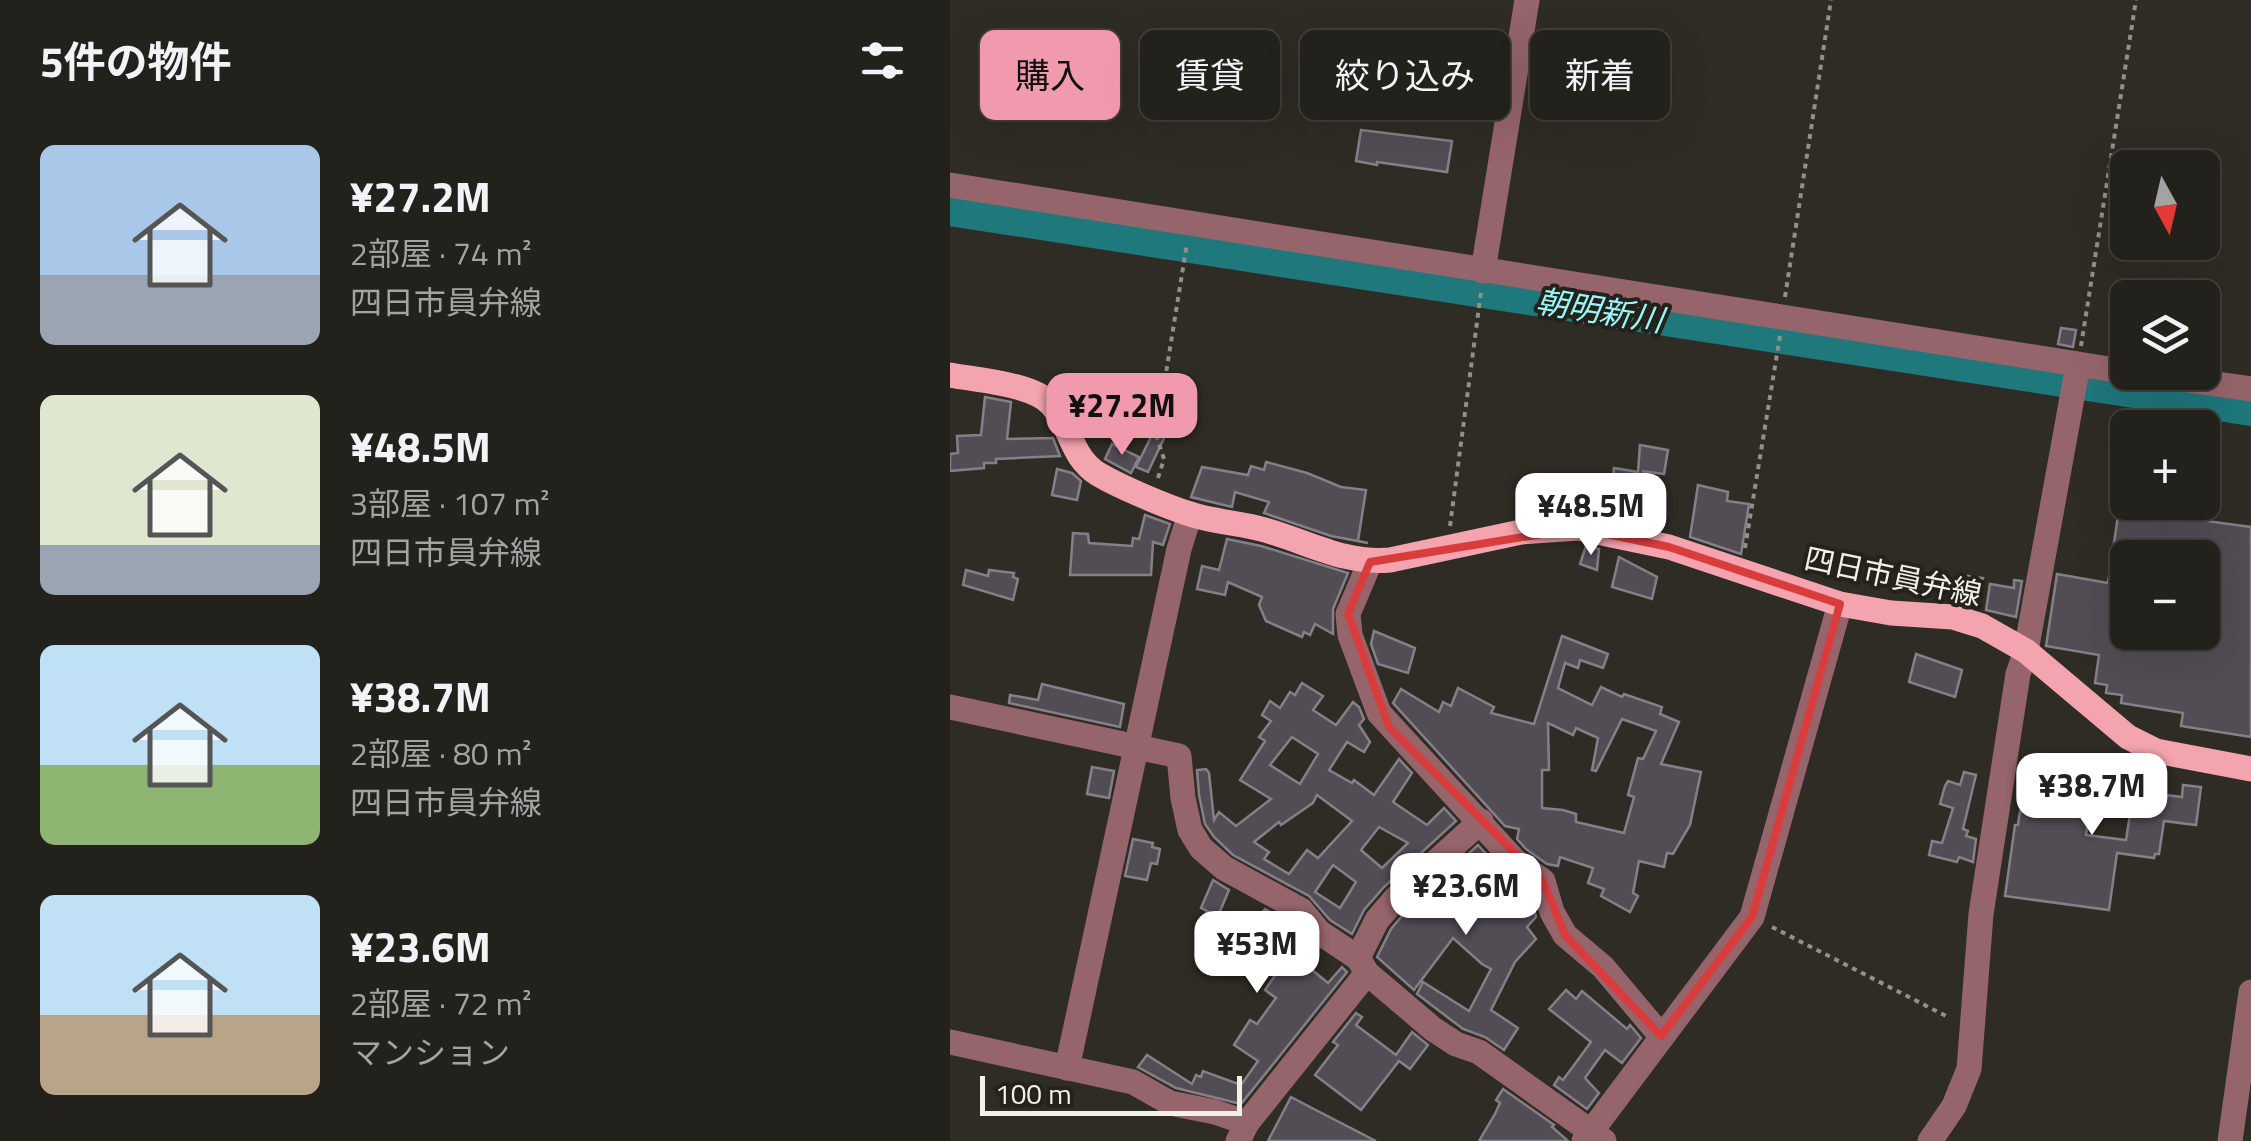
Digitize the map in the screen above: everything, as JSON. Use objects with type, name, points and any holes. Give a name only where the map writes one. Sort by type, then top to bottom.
[{"type":"main road","name":"四日市員弁線","points":[[950,375],[1040,396],[1052,406],[1084,463],[1101,475],[1190,514],[1265,530],[1333,555],[1370,562],[1521,532],[1578,528],[1669,547],[1840,604],[1892,614],[1953,618],[1982,626],[2026,651],[2128,737],[2156,751],[2251,769]]},
{"type":"street","points":[[1483,271],[1527,0]]},
{"type":"street","points":[[950,185],[1783,317],[2076,376],[2110,373]]},
{"type":"street","points":[[1930,1141],[1954,1106],[1969,1069],[1981,914],[2018,674],[2026,651],[2076,376]]},
{"type":"street","points":[[2220,385],[2251,389]]},
{"type":"street","points":[[1067,1068],[1179,549],[1190,514]]},
{"type":"street","points":[[1370,562],[1348,614],[1350,636],[1379,713],[1515,861],[1543,881],[1564,935],[1603,967],[1661,1036]]},
{"type":"street","points":[[950,707],[1179,756],[1182,798],[1190,830],[1201,848],[1224,868],[1302,910],[1319,932],[1432,1029],[1478,1052],[1593,1138],[1661,1036],[1752,917],[1840,604]]},
{"type":"street","points":[[950,1042],[1132,1082],[1170,1104],[1215,1112],[1242,1132],[1363,966],[1377,920],[1481,822]]},
{"type":"street","points":[[2237,1136],[2251,992]]},
{"type":"path","points":[[1783,317],[1831,0]]},
{"type":"path","points":[[2076,376],[2136,0]]},
{"type":"path","points":[[1152,497],[1164,459],[1156,435],[1186,255]]},
{"type":"path","points":[[1448,545],[1480,299]]},
{"type":"path","points":[[1742,571],[1778,347]]},
{"type":"path","points":[[1752,917],[1972,1030]]},
{"type":"highlighted area","points":[[1578,528],[1669,547],[1840,604],[1752,917],[1661,1036],[1565,935],[1543,881],[1389,727],[1348,614],[1370,562]]},
{"type":"building","points":[[1361,130],[1452,141],[1447,172],[1356,161]]},
{"type":"building","points":[[2061,328],[2076,330],[2073,347],[2058,344]]},
{"type":"building","points":[[985,397],[1011,402],[1007,439],[1053,438],[1060,456],[996,459],[996,463],[984,463],[984,468],[950,471],[950,454],[958,453],[957,436],[981,435]]},
{"type":"building","points":[[1154,431],[1165,436],[1148,472],[1136,467]]},
{"type":"building","points":[[1112,444],[1139,457],[1131,473],[1105,459]]},
{"type":"building","points":[[1640,445],[1668,450],[1664,474],[1642,471],[1647,473],[1650,526],[1627,522],[1634,488],[1612,485],[1614,468],[1638,472]]},
{"type":"building","points":[[1266,462],[1341,487],[1366,490],[1358,541],[1368,543],[1331,536],[1264,513],[1269,502],[1235,492],[1232,507],[1191,497],[1202,467],[1248,475],[1251,466],[1264,470]]},
{"type":"building","points":[[1057,469],[1072,473],[1081,481],[1077,500],[1052,495]]},
{"type":"building","points":[[1698,485],[1728,492],[1727,501],[1749,504],[1741,554],[1690,537]]},
{"type":"building","points":[[1145,515],[1170,524],[1163,545],[1153,542],[1151,575],[1070,575],[1073,533],[1088,534],[1089,543],[1132,546],[1133,538],[1139,539]]},
{"type":"building","points":[[2117,520],[2200,520],[2251,527],[2251,737],[2181,726],[2183,713],[2121,703],[2122,695],[2106,693],[2107,685],[2095,683],[2099,655],[2046,646],[2057,574],[2108,583],[2110,570],[2110,650],[2220,650],[2220,540],[2114,540]]},
{"type":"building","points":[[1227,539],[1348,573],[1333,609],[1333,634],[1315,624],[1310,635],[1304,632],[1302,637],[1266,621],[1259,605],[1262,597],[1228,582],[1225,595],[1197,589],[1202,566],[1219,570]]},
{"type":"building","points":[[1586,546],[1599,549],[1597,570],[1580,564]]},
{"type":"building","points":[[1619,557],[1657,577],[1652,599],[1612,587]]},
{"type":"building","points":[[966,570],[988,576],[989,570],[1014,573],[1013,577],[1018,579],[1013,600],[963,585]]},
{"type":"building","points":[[1968,576],[1983,578],[1980,593],[1966,591]]},
{"type":"building","points":[[2014,580],[2022,581],[2016,617],[1986,610],[1990,584],[2014,588]]},
{"type":"building","points":[[1374,631],[1415,648],[1408,673],[1378,664],[1371,644]]},
{"type":"building","points":[[1562,636],[1608,654],[1603,668],[1580,660],[1578,668],[1565,663],[1558,688],[1592,705],[1601,687],[1662,707],[1660,714],[1679,722],[1661,764],[1701,772],[1690,825],[1673,854],[1667,853],[1664,867],[1639,861],[1633,893],[1638,896],[1630,912],[1601,896],[1604,889],[1588,883],[1593,868],[1560,857],[1558,866],[1547,864],[1526,849],[1517,839],[1519,829],[1505,826],[1393,703],[1401,689],[1439,712],[1443,702],[1451,706],[1458,688],[1494,707],[1491,713],[1534,724]],"holes":[[[1622,719],[1656,731],[1643,759],[1638,758],[1628,795],[1634,797],[1624,833],[1576,822],[1576,814],[1563,810],[1542,808],[1542,770],[1549,770],[1548,723],[1573,735],[1576,728],[1598,738],[1592,770],[1596,771]]]},
{"type":"building","points":[[1916,654],[1962,670],[1955,697],[1909,682]]},
{"type":"building","points":[[1302,683],[1323,696],[1313,710],[1336,725],[1353,702],[1359,707],[1364,719],[1359,725],[1370,742],[1364,752],[1347,742],[1329,770],[1352,783],[1354,780],[1374,795],[1399,759],[1412,773],[1393,802],[1427,825],[1444,808],[1456,821],[1384,887],[1364,910],[1352,934],[1330,920],[1309,896],[1233,855],[1205,824],[1197,770],[1206,769],[1209,773],[1214,820],[1219,812],[1236,826],[1271,799],[1240,780],[1265,741],[1259,737],[1271,721],[1262,715],[1270,701],[1280,708],[1290,692],[1295,695]],"holes":[[[1292,737],[1318,754],[1300,784],[1270,765]],[[1317,795],[1352,821],[1318,858],[1307,850],[1289,874],[1264,859],[1269,852],[1254,842],[1313,803]],[[1379,827],[1408,843],[1382,868],[1361,850]],[[1333,865],[1356,882],[1340,908],[1315,892]]]},
{"type":"building","points":[[1042,684],[1124,704],[1120,727],[1009,703],[1010,695],[1038,700]]},
{"type":"building","points":[[2137,761],[2153,767],[2150,793],[2182,797],[2183,785],[2201,787],[2196,825],[2164,821],[2159,854],[2154,858],[2117,853],[2109,910],[2005,896],[2020,811],[2037,814],[2040,795],[2091,802],[2094,773],[2135,777]],"holes":[[[2091,802],[2131,808],[2126,840],[2086,835]]]},
{"type":"building","points":[[1092,767],[1114,771],[1109,798],[1087,794]]},
{"type":"building","points":[[1964,772],[1976,775],[1963,829],[1968,831],[1966,836],[1976,839],[1973,862],[1929,855],[1932,841],[1942,843],[1953,808],[1940,804],[1945,786],[1948,781],[1960,785]]},
{"type":"building","points":[[1133,839],[1153,843],[1152,847],[1160,849],[1157,864],[1151,863],[1147,880],[1125,876]]},
{"type":"building","points":[[1478,845],[1503,872],[1526,889],[1523,892],[1532,900],[1536,917],[1527,927],[1536,939],[1515,962],[1491,1010],[1518,1028],[1504,1050],[1463,1029],[1417,994],[1423,982],[1469,1011],[1491,969],[1453,938],[1414,990],[1377,957],[1391,929],[1408,909]]},
{"type":"building","points":[[1213,880],[1229,890],[1218,916],[1208,911],[1245,932],[1265,909],[1290,923],[1301,936],[1289,951],[1328,983],[1342,967],[1347,972],[1241,1104],[1176,1088],[1138,1067],[1147,1055],[1192,1084],[1203,1071],[1241,1085],[1258,1061],[1234,1045],[1250,1020],[1257,1024],[1276,998],[1265,990],[1276,974],[1254,957],[1249,965],[1208,942],[1210,938],[1197,931],[1207,911],[1201,908]]},
{"type":"building","points":[[1566,990],[1576,999],[1582,991],[1627,1029],[1630,1025],[1641,1038],[1622,1063],[1605,1050],[1585,1078],[1599,1093],[1587,1109],[1554,1085],[1559,1077],[1563,1080],[1591,1042],[1549,1009]]},
{"type":"building","points":[[1356,1013],[1362,1017],[1356,1025],[1396,1055],[1412,1032],[1428,1045],[1410,1069],[1399,1061],[1361,1110],[1315,1075],[1338,1045],[1333,1042]]},
{"type":"building","points":[[1503,1089],[1554,1125],[1568,1141],[1479,1141],[1495,1114],[1500,1103],[1496,1100]]},
{"type":"building","points":[[1291,1097],[1310,1107],[1376,1141],[1268,1141]]},
{"type":"waterway","name":"朝明新川","points":[[950,210],[2251,410]]}]
